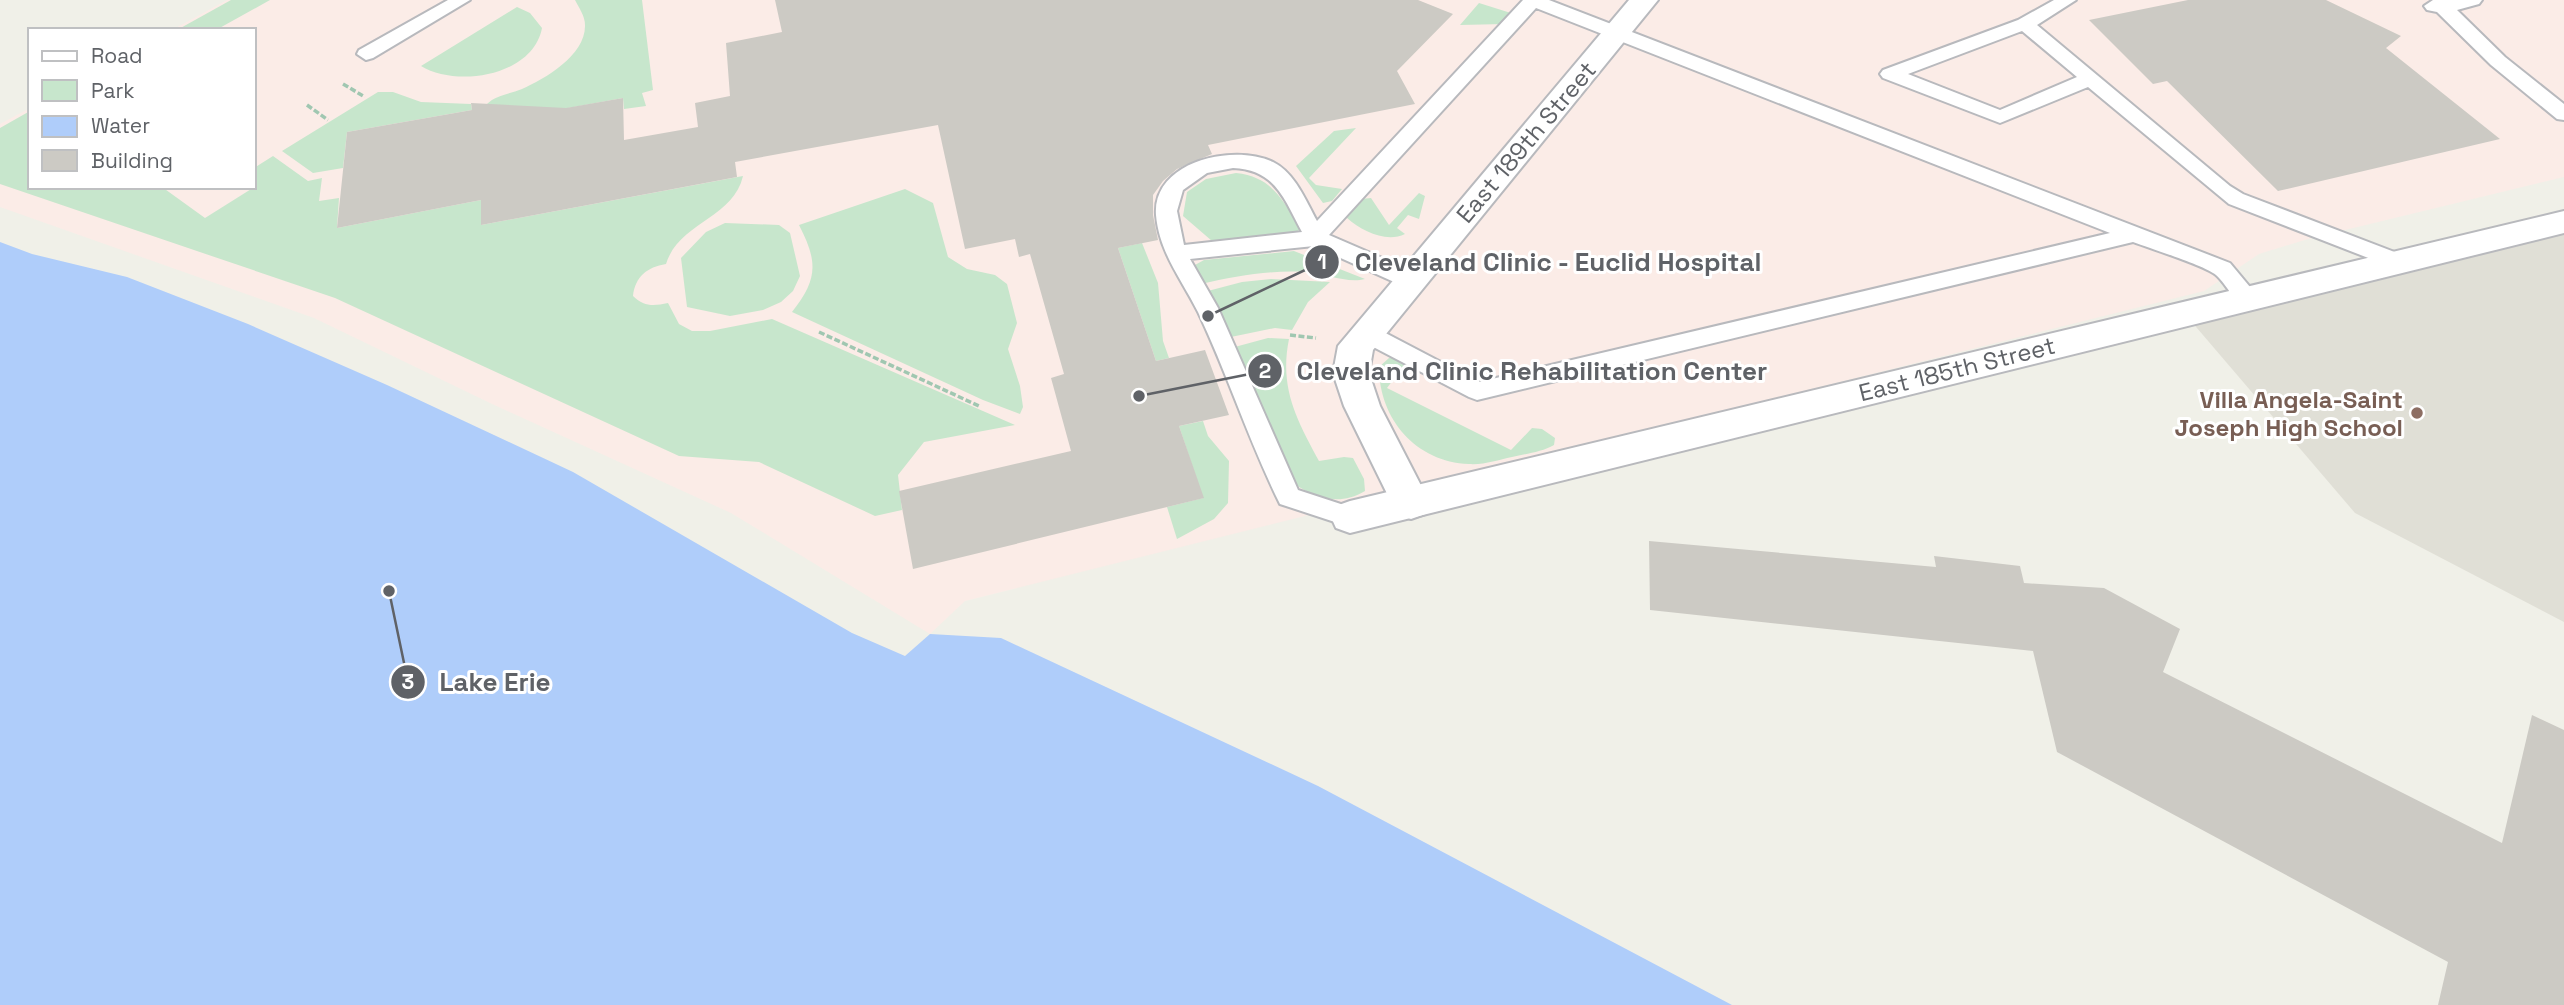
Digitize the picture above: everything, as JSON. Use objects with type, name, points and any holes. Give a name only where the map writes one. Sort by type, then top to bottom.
[{"type":"street","name":"East 189th Street","points":[[1411,503],[1362,406],[1351,373],[1356,345],[1643,0]]},
{"type":"street","name":"East 185th Street","points":[[1350,517],[2564,222]]},
{"type":"lane","points":[[366,54],[461,0]]},
{"type":"lane","points":[[1316,238],[1332,217],[1533,0],[2222,268],[2249,299]]},
{"type":"lane","points":[[2067,0],[2025,24],[1890,74],[2000,117],[2090,79]]},
{"type":"lane","points":[[2473,0],[2434,6],[2564,114]]},
{"type":"lane","points":[[2025,24],[2223,191],[2236,199],[2397,261]]},
{"type":"lane","points":[[1316,238],[1277,174],[1264,165],[1227,162],[1206,166],[1182,180],[1168,197],[1167,211],[1188,281],[1207,308],[1289,497],[1350,517]]},
{"type":"lane","points":[[1366,333],[1477,391],[2135,234]]},
{"type":"lane","points":[[1178,253],[1316,238],[1411,280]]},
{"type":"path","points":[[343,84],[365,97]]},
{"type":"path","points":[[307,105],[328,120]]},
{"type":"path","points":[[819,332],[979,406]]},
{"type":"path","points":[[1290,335],[1317,338]]},
{"type":"shaded area","points":[[227,0],[2564,0],[2564,177],[2308,239],[2259,254],[2204,291],[965,601],[930,634],[731,513],[490,403],[314,318],[0,207],[0,124],[28,109],[28,189],[256,189],[256,28],[176,28]]},
{"type":"shaded area","name":"Villa Angela-Saint Joseph High School","points":[[2564,222],[2564,622],[2355,513],[2185,314]]},
{"type":"green space","points":[[231,0],[270,0],[220,28],[181,28]]},
{"type":"green space","points":[[575,0],[642,0],[653,90],[642,93],[646,106],[624,109],[623,98],[530,115],[487,104],[542,79],[572,56],[584,36],[585,25]]},
{"type":"green space","points":[[1479,3],[1514,14],[1504,24],[1460,25]]},
{"type":"green space","points":[[517,7],[530,13],[542,28],[536,44],[524,57],[509,67],[492,73],[454,76],[436,73],[421,66]]},
{"type":"green space","points":[[378,92],[393,92],[421,102],[471,104],[472,110],[347,132],[343,168],[313,173],[282,151]]},
{"type":"green space","points":[[28,112],[28,189],[165,189],[205,218],[251,189],[256,189],[256,167],[273,156],[308,181],[322,178],[319,201],[339,198],[337,228],[481,200],[481,225],[743,176],[729,202],[682,239],[666,264],[653,268],[639,278],[633,296],[649,305],[668,303],[679,324],[692,331],[710,331],[772,319],[1015,425],[924,442],[898,475],[902,510],[875,516],[759,462],[679,456],[335,298],[0,184],[0,128]]},
{"type":"green space","points":[[1356,128],[1309,178],[1316,185],[1342,189],[1332,201],[1323,203],[1296,166],[1334,131]]},
{"type":"green space","points":[[1236,173],[1258,179],[1274,190],[1300,225],[1300,230],[1288,235],[1212,241],[1183,216],[1187,192],[1206,179]]},
{"type":"green space","points":[[905,189],[933,203],[948,257],[967,269],[995,275],[1007,284],[1017,323],[1008,349],[1020,386],[1023,407],[1020,414],[983,400],[792,312],[807,290],[812,270],[810,250],[799,225]]},
{"type":"green space","points":[[1419,193],[1425,196],[1419,219],[1408,215],[1397,228],[1405,234],[1382,236],[1353,223],[1346,215],[1361,199],[1371,198],[1389,225]]},
{"type":"green space","points":[[725,223],[779,225],[790,233],[800,276],[793,291],[781,302],[763,310],[730,316],[687,307],[681,258],[706,232]]},
{"type":"green space","points":[[1142,243],[1158,283],[1163,341],[1169,358],[1156,361],[1118,248]]},
{"type":"green space","points":[[1294,251],[1365,279],[1351,280],[1313,273],[1279,272],[1201,284],[1195,265],[1204,260]]},
{"type":"green space","points":[[1271,279],[1330,282],[1308,302],[1292,330],[1275,328],[1226,338],[1204,292],[1242,282]]},
{"type":"green space","points":[[1268,338],[1289,339],[1286,373],[1288,388],[1297,417],[1319,461],[1353,458],[1364,479],[1365,491],[1343,499],[1322,497],[1301,488],[1281,474],[1231,348]]},
{"type":"green space","points":[[1396,355],[1405,364],[1387,388],[1511,450],[1532,428],[1542,429],[1555,438],[1554,445],[1533,453],[1480,464],[1450,461],[1417,446],[1394,420],[1381,386],[1379,367]]},
{"type":"green space","points":[[1203,421],[1208,436],[1229,461],[1228,503],[1214,519],[1177,539],[1167,507],[1203,498],[1179,426]]},
{"type":"water","points":[[0,242],[32,254],[127,277],[248,324],[387,385],[573,472],[852,633],[905,656],[930,634],[1001,638],[1318,786],[1732,1005],[0,1005]]},
{"type":"building","points":[[775,0],[1418,0],[1453,14],[1397,71],[1415,104],[1208,145],[1212,154],[1177,169],[1163,181],[1153,195],[1153,215],[1158,240],[1118,248],[1156,361],[1205,350],[1229,415],[1179,426],[1204,498],[913,569],[899,491],[1071,451],[1051,378],[1064,374],[1030,254],[1019,257],[1015,239],[965,249],[938,125],[735,162],[737,177],[481,225],[481,200],[337,228],[347,132],[472,110],[471,103],[566,108],[623,98],[624,140],[698,127],[695,103],[730,96],[726,43],[782,32]]},
{"type":"building","points":[[2188,0],[2326,0],[2401,36],[2386,48],[2500,139],[2278,191],[2167,81],[2153,84],[2089,20]]},
{"type":"building","points":[[1649,541],[1936,567],[1934,556],[2020,566],[2024,583],[2104,588],[2180,629],[2163,672],[2502,843],[2532,715],[2564,730],[2564,1005],[2438,1005],[2448,962],[2057,752],[2033,651],[1650,610]]},
{"type":"place","name":"Cleveland Clinic - Euclid Hospital","points":[[1208,316]]},
{"type":"place","name":"Cleveland Clinic Rehabilitation Center","points":[[1139,396]]},
{"type":"place","name":"Villa Angela-Saint Joseph High School","points":[[2417,413]]},
{"type":"place","name":"Lake Erie","points":[[389,591]]}]
